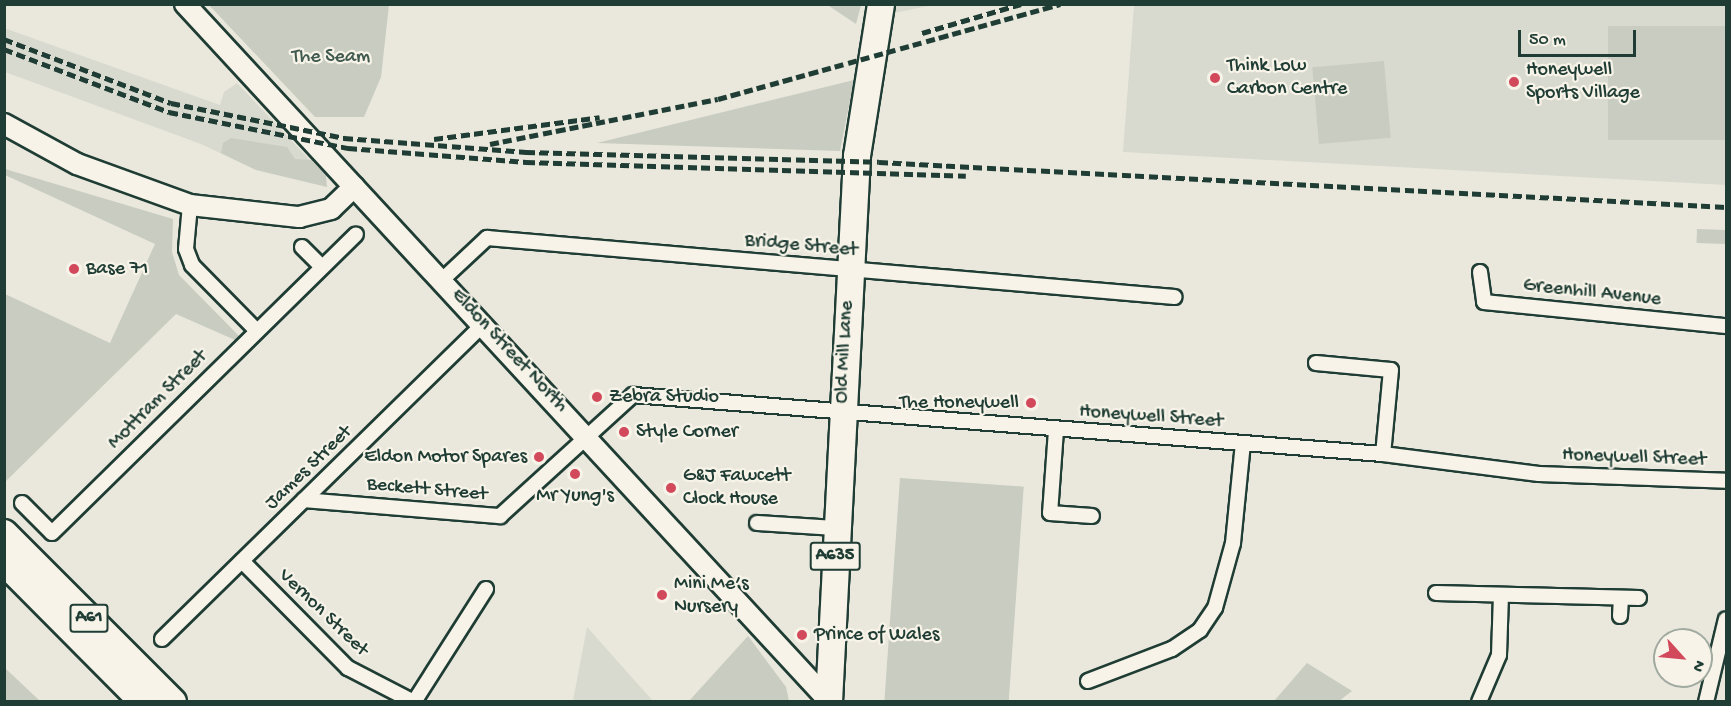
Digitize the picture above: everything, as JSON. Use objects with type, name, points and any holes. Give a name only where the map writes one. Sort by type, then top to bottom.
[{"type":"highway","name":"Old Mill Lane","points":[[829,701],[842,411],[857,156],[881,4]]},
{"type":"highway","name":"A61","points":[[4,533],[173,702]]},
{"type":"highway","name":"A61","points":[[4,562],[144,702]]},
{"type":"street","name":"Eldon Street North","points":[[185,4],[588,437],[829,701]]},
{"type":"street","points":[[4,124],[77,164],[190,205],[299,217],[331,209],[354,187]]},
{"type":"street","points":[[190,205],[186,249],[192,265],[256,330]]},
{"type":"street","name":"Mottram Street","points":[[22,503],[52,533],[356,234]]},
{"type":"street","name":"Bridge Street","points":[[442,280],[487,238],[1174,297]]},
{"type":"street","points":[[302,247],[322,267]]},
{"type":"street","name":"Greenhill Avenue","points":[[1480,273],[1484,302],[1726,326]]},
{"type":"street","name":"James Street","points":[[162,639],[483,325]]},
{"type":"street","points":[[1316,363],[1391,370],[1383,454]]},
{"type":"street","name":"Honeywell Street","points":[[588,437],[633,395],[1383,454],[1519,472],[1726,481]]},
{"type":"street","points":[[1056,430],[1050,513],[1092,516]]},
{"type":"street","name":"Beckett Street","points":[[304,500],[500,516],[588,437]]},
{"type":"street","points":[[1088,681],[1173,649],[1200,630],[1215,608],[1233,543],[1243,443]]},
{"type":"street","points":[[757,523],[836,528]]},
{"type":"street","name":"Vernon Street","points":[[242,561],[348,668],[414,702]]},
{"type":"street","points":[[414,702],[486,589]]},
{"type":"street","points":[[1436,594],[1639,598]]},
{"type":"street","points":[[1479,702],[1499,655],[1502,595]]},
{"type":"street","points":[[1620,616],[1621,598]]},
{"type":"street","points":[[1706,702],[1726,619]]},
{"type":"shaded area","points":[[895,4],[933,5],[894,13]]},
{"type":"shaded area","name":"Honeywell Sports Village","points":[[1134,5],[1726,5],[1726,185],[1123,152]]},
{"type":"shaded area","points":[[4,28],[220,105],[224,92],[237,83],[324,175],[256,170],[201,144],[5,72]]},
{"type":"shaded area","points":[[587,627],[653,701],[573,701]]},
{"type":"green space","name":"The Seam","points":[[209,5],[389,5],[381,77],[364,117],[315,117]]},
{"type":"green space","points":[[801,5],[861,5],[856,24],[829,6]]},
{"type":"green space","points":[[1608,26],[1726,26],[1726,140],[1608,140]]},
{"type":"green space","points":[[1384,61],[1391,138],[1319,144],[1312,67]]},
{"type":"green space","points":[[854,80],[840,151],[597,143]]},
{"type":"green space","points":[[231,138],[287,147],[295,159],[311,160],[326,176],[327,187],[256,170],[221,153],[223,143]]},
{"type":"green space","points":[[5,169],[173,219],[172,252],[179,275],[239,336],[235,340],[176,314],[5,482],[5,294],[110,343],[155,244],[5,175]]},
{"type":"green space","points":[[1697,229],[1726,230],[1725,244],[1697,243]]},
{"type":"green space","points":[[900,478],[1024,487],[1009,702],[884,700]]},
{"type":"green space","points":[[748,636],[786,687],[789,701],[689,701]]},
{"type":"green space","points":[[1307,663],[1352,691],[1339,701],[1274,701]]},
{"type":"green space","points":[[5,668],[40,701],[5,701]]},
{"type":"railway","points":[[922,33],[1021,4]]},
{"type":"railway","points":[[490,144],[718,99],[1060,4]]},
{"type":"railway","points":[[4,39],[171,103],[344,138],[526,152],[879,162],[1726,207]]},
{"type":"railway","points":[[4,49],[169,112],[348,148],[526,162],[966,176]]},
{"type":"railway","points":[[434,139],[600,117]]},
{"type":"place","name":"Think Low Carbon Centre","points":[[1215,78]]},
{"type":"place","name":"Honeywell Sports Village","points":[[1514,82]]},
{"type":"place","name":"Base 71","points":[[74,269]]},
{"type":"place","name":"Zebra Studio","points":[[597,397]]},
{"type":"place","name":"The Honeywell","points":[[1031,403]]},
{"type":"place","name":"Style Corner","points":[[624,432]]},
{"type":"place","name":"Eldon Motor Spares","points":[[539,457]]},
{"type":"place","name":"Mr Yung's","points":[[575,474]]},
{"type":"place","name":"G&J Fawcett Clock House","points":[[671,488]]},
{"type":"place","name":"Mini Me’s Nursery","points":[[662,595]]},
{"type":"place","name":"Prince of Wales","points":[[802,635]]}]
